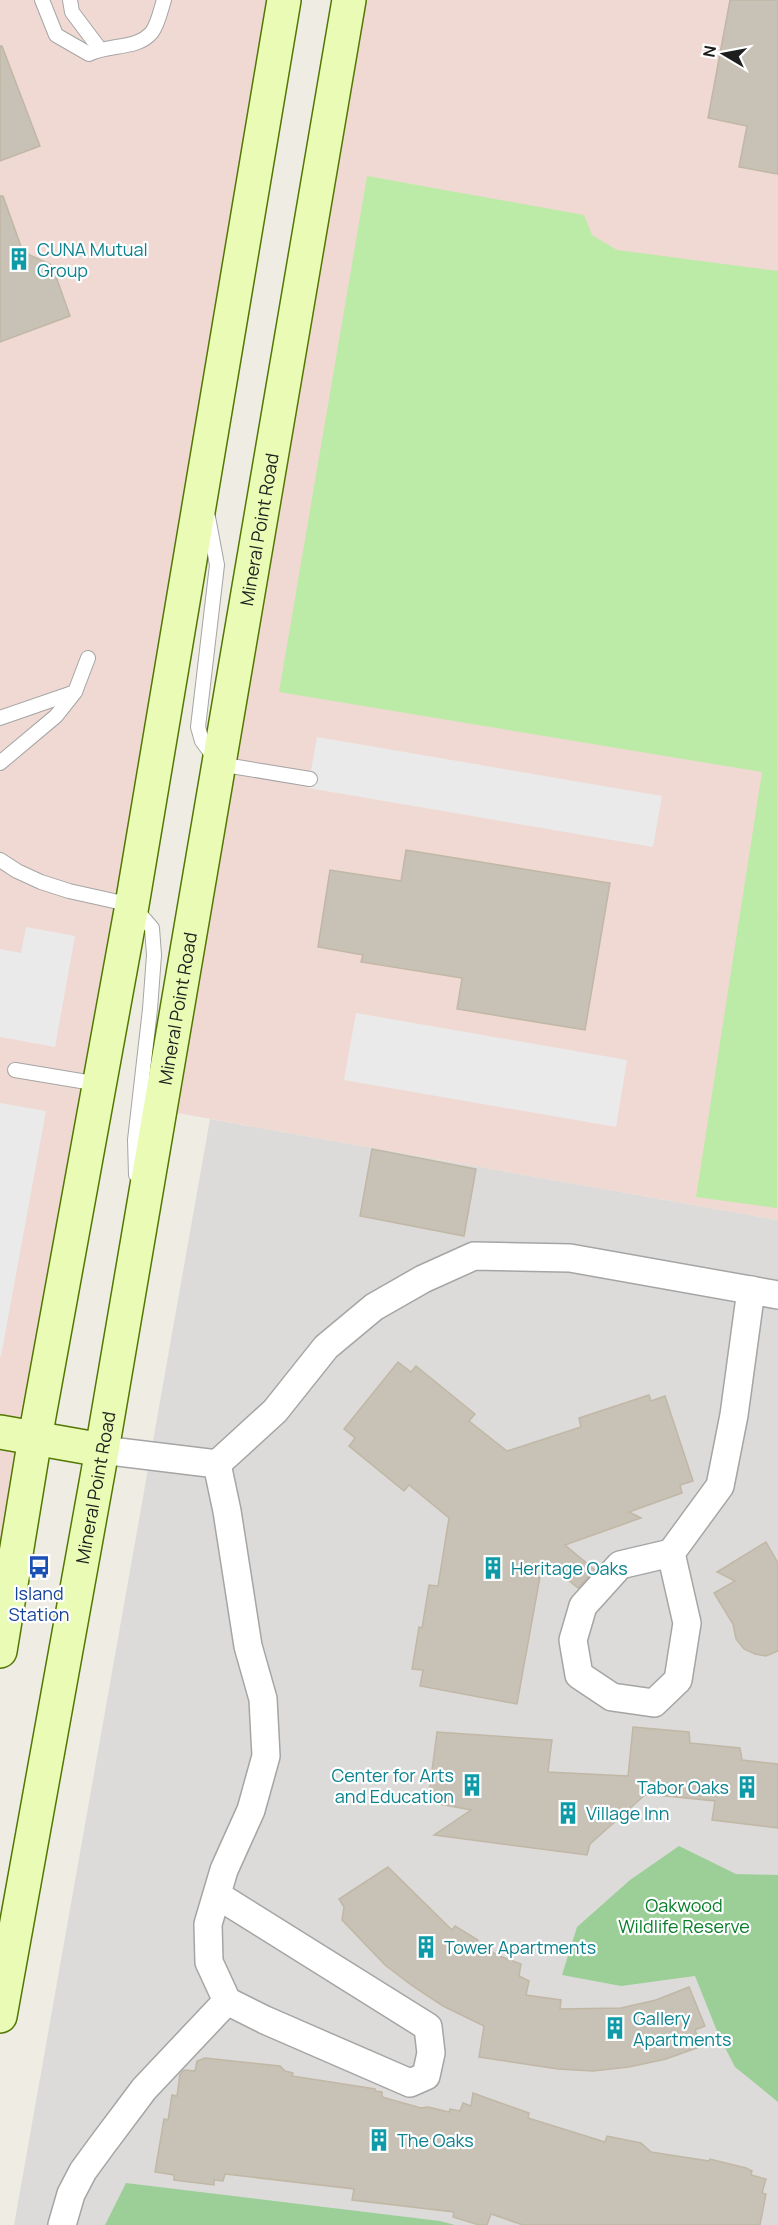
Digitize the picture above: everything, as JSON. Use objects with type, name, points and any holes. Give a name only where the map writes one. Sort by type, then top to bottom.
[{"type":"main road","points":[[0,1651],[35,1438],[132,905],[284,0]]},
{"type":"main road","name":"Mineral Point Road","points":[[0,2016],[102,1450],[349,0]]},
{"type":"main road","points":[[0,1431],[102,1450]]},
{"type":"street","points":[[102,1450],[217,1464],[275,1411],[326,1347],[374,1307],[423,1279],[474,1256],[570,1258],[778,1295]]},
{"type":"street","points":[[671,1553],[687,1623],[678,1680],[654,1703],[612,1697],[579,1675],[573,1640],[583,1606],[620,1565],[671,1553],[720,1486],[735,1415],[751,1290]]},
{"type":"street","points":[[217,1464],[227,1511],[248,1646],[262,1699],[266,1756],[251,1810],[224,1870],[208,1924],[209,1962],[227,2001],[265,2020],[410,2083],[426,2076],[431,2053],[428,2027],[217,1895]]},
{"type":"street","points":[[62,2225],[71,2194],[83,2171],[102,2145],[144,2089],[227,2001]]},
{"type":"lane","points":[[99,48],[72,12],[70,1],[42,2],[56,35],[88,54],[99,48],[140,42],[153,32],[164,0]]},
{"type":"lane","points":[[202,483],[217,566],[198,727],[202,741],[219,764],[310,779]]},
{"type":"lane","points":[[0,763],[56,716],[75,692],[88,658]]},
{"type":"lane","points":[[0,718],[75,692]]},
{"type":"lane","points":[[0,860],[41,882],[69,891],[132,905],[152,928],[154,955],[150,1009],[135,1140],[138,1228]]},
{"type":"lane","points":[[15,1070],[100,1084]]},
{"type":"shaded area","points":[[0,0],[284,0],[0,1651]]},
{"type":"shaded area","points":[[349,0],[778,0],[778,1220],[160,1110]]},
{"type":"shaded area","points":[[317,737],[662,796],[653,847],[308,788]]},
{"type":"shaded area","points":[[26,927],[75,936],[55,1047],[0,1037],[0,949],[21,953]]},
{"type":"shaded area","points":[[356,1013],[627,1060],[616,1127],[344,1080]]},
{"type":"shaded area","points":[[0,1103],[46,1111],[1,1356],[0,1356]]},
{"type":"shaded area","points":[[210,1119],[778,1220],[778,2225],[14,2225]]},
{"type":"green space","points":[[367,176],[584,215],[592,235],[617,250],[778,271],[777,1208],[696,1197],[762,772],[279,692]]},
{"type":"green space","name":"Oakwood Wildlife Reserve","points":[[679,1846],[736,1874],[778,1875],[778,2102],[735,2067],[719,2036],[695,1976],[621,1986],[562,1975],[577,1927],[630,1880]]},
{"type":"green space","points":[[126,2183],[440,2221],[455,2225],[105,2225]]},
{"type":"building","points":[[730,0],[778,0],[778,174],[739,167],[747,126],[708,118]]},
{"type":"building","points":[[0,46],[2,46],[40,146],[0,161]]},
{"type":"building","name":"CUNA Mutual Group","points":[[0,196],[3,196],[23,252],[52,265],[70,316],[0,342]]},
{"type":"building","points":[[406,850],[610,883],[585,1030],[457,1009],[462,978],[361,962],[363,955],[318,947],[330,870],[401,881]]},
{"type":"building","points":[[372,1149],[476,1169],[464,1236],[360,1216]]},
{"type":"building","name":"Heritage Oaks","points":[[398,1362],[411,1372],[416,1366],[475,1414],[469,1421],[507,1451],[581,1427],[579,1418],[649,1395],[651,1401],[665,1396],[693,1481],[680,1485],[682,1493],[629,1512],[641,1518],[565,1545],[595,1570],[578,1588],[543,1560],[517,1704],[420,1686],[423,1670],[412,1669],[429,1585],[438,1586],[449,1518],[409,1485],[404,1491],[349,1446],[355,1438],[344,1429]]},
{"type":"building","points":[[766,1542],[778,1563],[778,1651],[766,1656],[744,1649],[736,1639],[733,1624],[714,1593],[735,1581],[717,1572]]},
{"type":"building","points":[[633,1727],[689,1732],[690,1743],[740,1748],[742,1760],[778,1764],[778,1828],[712,1820],[715,1801],[646,1794],[590,1844],[587,1855],[434,1835],[471,1810],[428,1802],[437,1732],[552,1740],[548,1772],[628,1776]]},
{"type":"building","points":[[388,1867],[452,1930],[455,1926],[478,1940],[476,1944],[521,1964],[519,1976],[529,1981],[526,1995],[561,2000],[560,2009],[621,2008],[656,2000],[689,1987],[705,2026],[695,2030],[702,2046],[666,2059],[629,2067],[593,2071],[558,2069],[479,2057],[484,2026],[443,2006],[411,1985],[385,1965],[342,1920],[344,1907],[339,1899]]},
{"type":"building","name":"The Oaks","points":[[205,2058],[280,2066],[285,2071],[293,2073],[292,2076],[375,2089],[375,2091],[382,2092],[382,2097],[421,2108],[428,2107],[449,2112],[450,2109],[460,2111],[463,2103],[471,2106],[473,2093],[529,2113],[528,2118],[605,2142],[607,2136],[641,2143],[651,2152],[709,2161],[710,2159],[746,2168],[752,2171],[751,2175],[766,2179],[762,2193],[766,2194],[760,2225],[523,2225],[491,2214],[487,2225],[479,2225],[453,2217],[454,2212],[352,2200],[354,2189],[225,2174],[223,2181],[214,2180],[214,2185],[174,2180],[174,2175],[155,2172],[164,2119],[168,2120],[172,2095],[177,2096],[180,2074],[184,2070],[195,2071],[197,2061]]},
{"type":"place","name":"CUNA Mutual Group","points":[[19,259]]},
{"type":"place","name":"Island Station","points":[[39,1567]]},
{"type":"place","name":"Heritage Oaks","points":[[493,1568]]},
{"type":"place","name":"Center for Arts and Education","points":[[472,1785]]},
{"type":"place","name":"Tabor Oaks","points":[[747,1787]]},
{"type":"place","name":"Village Inn","points":[[568,1813]]},
{"type":"place","name":"Tower Apartments","points":[[426,1947]]},
{"type":"place","name":"Gallery Apartments","points":[[615,2028]]},
{"type":"place","name":"The Oaks","points":[[379,2140]]}]
